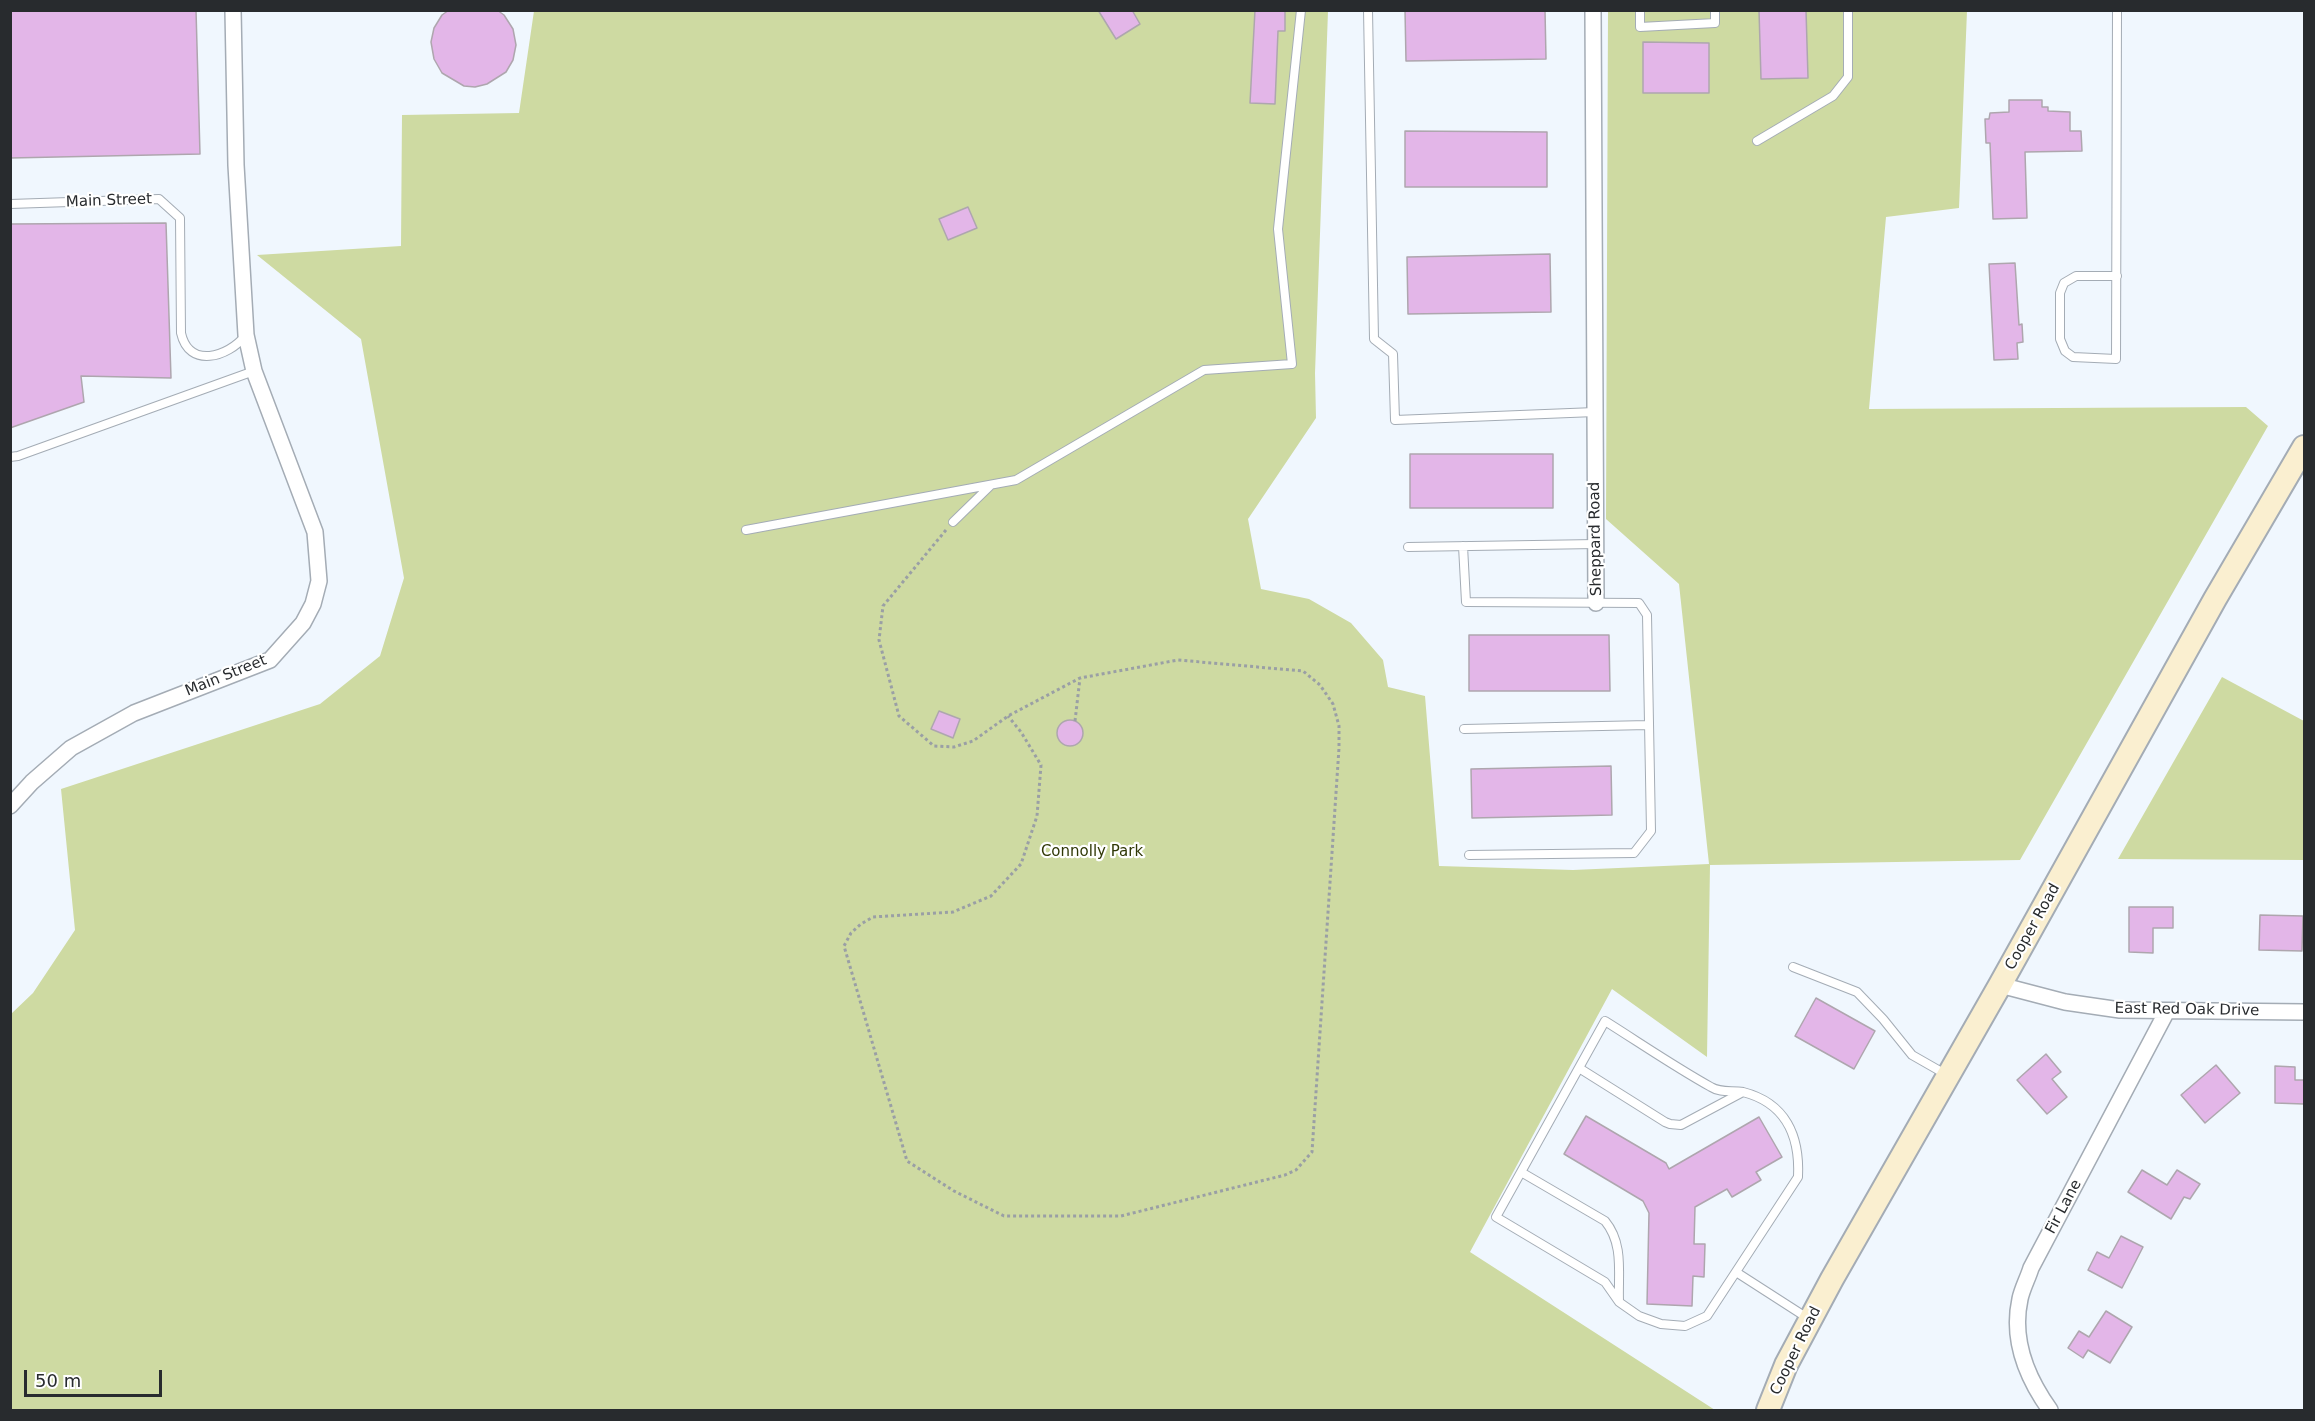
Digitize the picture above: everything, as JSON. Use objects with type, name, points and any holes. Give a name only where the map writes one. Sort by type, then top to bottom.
[{"type":"street","name":"Main Street","points":[[10,807],[32,782],[71,748],[134,713],[270,660],[303,622],[312,604],[319,581],[315,532],[254,371],[246,335],[236,165],[233,10]]},
{"type":"street","name":"Sheppard Road","points":[[1593,10],[1596,603]]},
{"type":"street","name":"Cooper Road","points":[[1768,1410],[1786,1365],[1810,1320],[2215,599],[2304,447]]},
{"type":"street","name":"East Red Oak Drive","points":[[2000,985],[2065,1002],[2120,1010],[2304,1012]]},
{"type":"street","name":"Fir Lane","points":[[2050,1410],[2030,1377],[2020,1352],[2017,1328],[2020,1299],[2031,1268],[2167,1011]]},
{"type":"lane","points":[[746,530],[1016,480],[1204,370],[1292,364],[1278,229],[1301,10]]},
{"type":"lane","points":[[1368,10],[1374,339],[1393,354],[1395,420],[1595,412]]},
{"type":"lane","points":[[1640,10],[1640,27],[1715,23],[1715,10]]},
{"type":"lane","points":[[1757,141],[1833,96],[1848,77],[1848,10]]},
{"type":"lane","points":[[2117,10],[2117,276],[2116,359],[2073,357],[2065,351],[2060,341],[2062,286],[2067,280],[2076,276],[2117,276]]},
{"type":"lane","name":"Main Street","points":[[10,204],[159,199],[180,218],[181,333],[185,344],[199,355],[212,356],[231,349],[246,335]]},
{"type":"lane","points":[[10,456],[18,456],[254,371]]},
{"type":"lane","points":[[953,522],[991,485]]},
{"type":"lane","points":[[1408,547],[1596,544]]},
{"type":"lane","points":[[1463,546],[1466,602],[1596,603]]},
{"type":"lane","name":"Sheppard Road","points":[[1469,855],[1634,853],[1651,831],[1647,615],[1639,603],[1596,603]]},
{"type":"lane","points":[[1464,729],[1648,725]]},
{"type":"lane","points":[[1793,967],[1857,992],[1912,1055],[1949,1075]]},
{"type":"lane","points":[[1605,1022],[1715,1090],[1743,1092],[1764,1100],[1781,1114],[1793,1133],[1799,1155],[1798,1177],[1707,1316],[1685,1326],[1661,1324],[1639,1316],[1619,1302],[1605,1282],[1496,1217],[1605,1022]]},
{"type":"lane","points":[[1579,1068],[1665,1122],[1675,1125],[1685,1123],[1743,1092]]},
{"type":"lane","points":[[1521,1172],[1605,1221],[1613,1231],[1618,1243],[1619,1302]]},
{"type":"lane","points":[[1736,1272],[1810,1320]]},
{"type":"path","points":[[953,522],[883,606],[879,640],[899,716],[934,746],[954,747],[973,741],[1008,716],[1080,678],[1178,660],[1302,671],[1320,685],[1333,704],[1339,726],[1339,748],[1312,1152],[1296,1170],[1121,1216],[1004,1216],[954,1191],[907,1161],[844,946],[850,933],[873,917],[953,912],[991,896],[1021,864],[1036,816],[1041,765],[1021,732],[1008,716]]},
{"type":"path","points":[[1075,721],[1080,678]]},
{"type":"green space","name":"Connolly Park","points":[[534,11],[1328,11],[1315,373],[1316,418],[1248,519],[1261,589],[1309,599],[1351,623],[1383,660],[1388,687],[1425,696],[1439,866],[1573,870],[1709,864],[1679,584],[1606,519],[1608,11],[1967,11],[1959,208],[1886,217],[1869,409],[2246,407],[2268,426],[2020,860],[1710,865],[1707,1057],[1612,989],[1470,1252],[1715,1410],[11,1410],[11,1014],[33,993],[75,930],[61,789],[320,704],[380,656],[404,578],[361,339],[257,255],[401,246],[402,115],[519,113]]},
{"type":"green space","points":[[2222,677],[2304,721],[2304,860],[2118,859]]},
{"type":"building","points":[[10,10],[196,10],[200,154],[10,158]]},
{"type":"building","points":[[449,10],[497,10],[504,15],[513,29],[516,45],[513,60],[506,72],[487,84],[475,87],[464,86],[442,73],[434,59],[431,42],[434,28],[442,15]]},
{"type":"building","points":[[1098,10],[1132,10],[1140,24],[1116,39]]},
{"type":"building","points":[[1255,10],[1285,10],[1285,31],[1278,31],[1275,104],[1250,103]]},
{"type":"building","points":[[1405,10],[1545,10],[1546,59],[1406,61]]},
{"type":"building","points":[[1759,10],[1806,10],[1808,78],[1761,79]]},
{"type":"building","points":[[1643,42],[1709,43],[1709,93],[1643,93]]},
{"type":"building","points":[[2009,100],[2042,100],[2042,107],[2048,107],[2048,111],[2070,112],[2070,131],[2081,131],[2082,151],[2025,152],[2027,218],[1993,219],[1990,143],[1986,143],[1985,119],[1989,119],[1990,113],[2009,112]]},
{"type":"building","points":[[1405,131],[1547,132],[1547,187],[1405,187]]},
{"type":"building","points":[[968,207],[977,228],[948,240],[939,219]]},
{"type":"building","points":[[166,223],[171,378],[81,376],[84,402],[10,428],[10,224]]},
{"type":"building","points":[[1550,254],[1551,312],[1408,314],[1407,257]]},
{"type":"building","points":[[2015,263],[2019,325],[2022,324],[2023,342],[2017,343],[2018,359],[1994,360],[1989,264]]},
{"type":"building","points":[[1410,454],[1553,454],[1553,508],[1410,508]]},
{"type":"building","points":[[1469,635],[1609,635],[1610,691],[1469,691]]},
{"type":"building","points":[[939,711],[960,719],[953,738],[931,729]]},
{"type":"building","points":[[1070,720],[1079,724],[1083,733],[1079,742],[1070,746],[1061,742],[1057,733],[1061,724]]},
{"type":"building","points":[[1611,766],[1612,815],[1472,818],[1471,769]]},
{"type":"building","points":[[2129,907],[2173,907],[2173,928],[2153,928],[2153,953],[2129,952]]},
{"type":"building","points":[[2260,915],[2303,916],[2302,951],[2259,950]]},
{"type":"building","points":[[1816,998],[1875,1031],[1854,1069],[1795,1036]]},
{"type":"building","points":[[2046,1054],[2061,1072],[2052,1079],[2067,1097],[2047,1114],[2017,1080]]},
{"type":"building","points":[[2216,1065],[2240,1093],[2205,1123],[2181,1095]]},
{"type":"building","points":[[2275,1066],[2295,1067],[2295,1080],[2304,1080],[2304,1104],[2275,1103]]},
{"type":"building","points":[[1586,1116],[1666,1163],[1669,1169],[1759,1117],[1782,1157],[1756,1172],[1761,1180],[1732,1197],[1727,1189],[1695,1207],[1694,1244],[1705,1244],[1704,1277],[1693,1276],[1692,1306],[1647,1304],[1649,1213],[1643,1201],[1564,1154]]},
{"type":"building","points":[[2142,1170],[2167,1185],[2177,1170],[2200,1184],[2190,1199],[2184,1197],[2171,1219],[2128,1192]]},
{"type":"building","points":[[2121,1236],[2143,1247],[2122,1288],[2088,1270],[2097,1252],[2109,1258]]},
{"type":"building","points":[[2106,1311],[2132,1327],[2110,1363],[2088,1350],[2083,1358],[2068,1348],[2079,1331],[2089,1337]]}]
